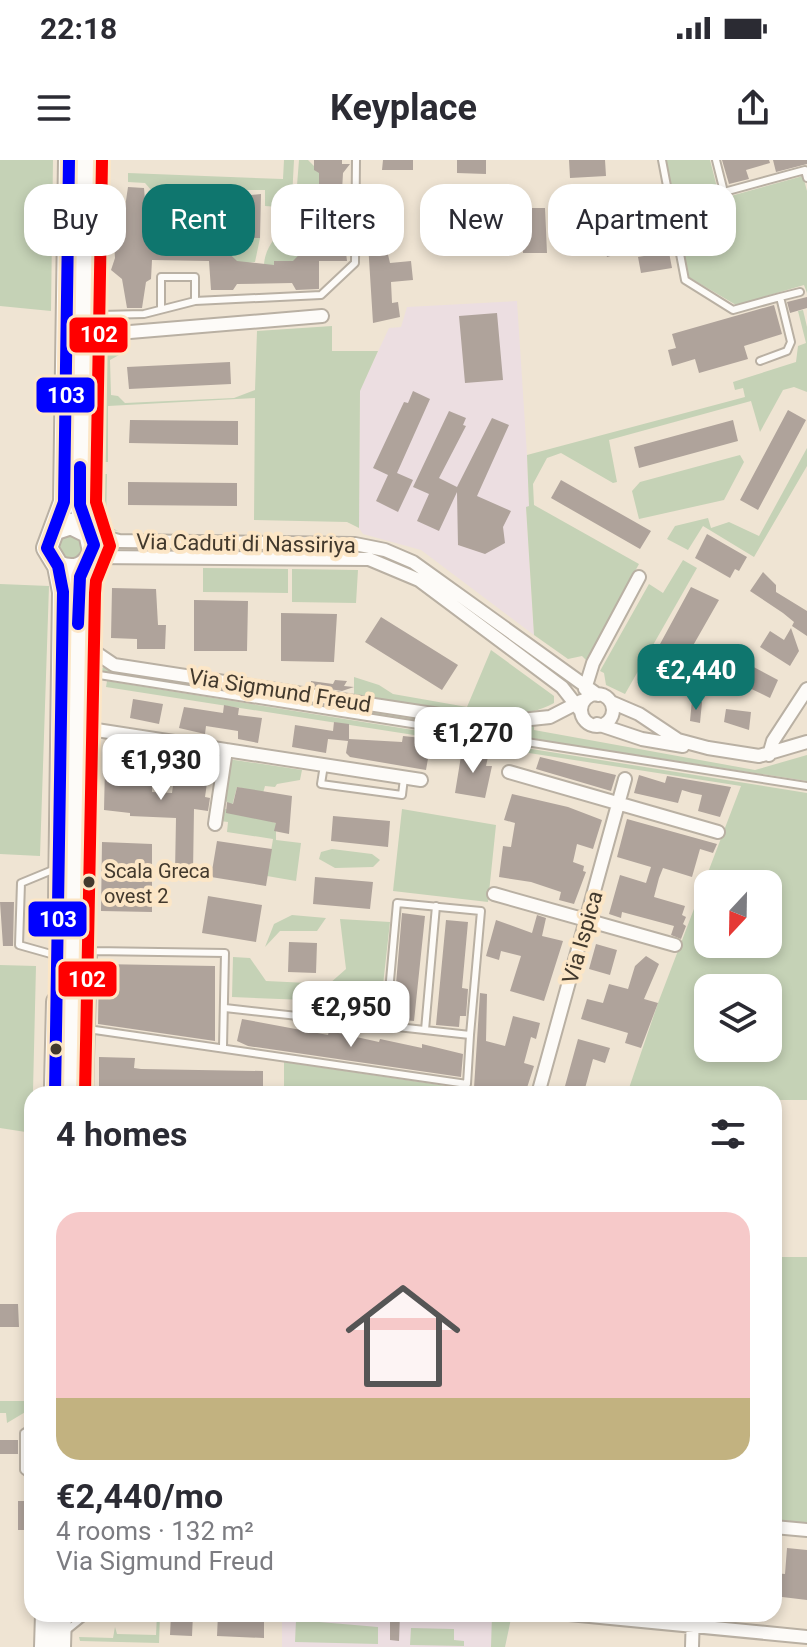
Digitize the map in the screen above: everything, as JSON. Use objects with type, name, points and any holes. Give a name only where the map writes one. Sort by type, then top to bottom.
[{"type":"main road","points":[[69,160],[64,502],[47,548],[58,566],[63,592],[59,869],[65,950],[80,1037],[71,1086]]},
{"type":"main road","points":[[56,1086],[77,727],[80,577],[91,568],[94,545],[80,505],[82,336],[91,315],[86,169]]},
{"type":"main road","points":[[56,529],[71,524],[88,531]]},
{"type":"main road","points":[[58,566],[71,570],[91,568]]},
{"type":"main road","points":[[48,1622],[55,1643]]},
{"type":"main road","points":[[55,1643],[59,1622]]},
{"type":"street","points":[[82,336],[322,316]]},
{"type":"street","name":"Via Caduti di Nassiriya","points":[[88,531],[119,541],[355,544],[385,550],[413,562],[566,672],[587,691]]},
{"type":"street","name":"Via Caduti di Nassiriya","points":[[91,568],[369,559],[419,580],[562,687],[587,691]]},
{"type":"street","points":[[587,691],[639,577]]},
{"type":"street","name":"Via Sigmund Freud","points":[[77,640],[114,665],[492,723],[550,717],[587,691]]},
{"type":"street","points":[[77,671],[97,655]]},
{"type":"street","points":[[566,672],[577,673],[587,691],[597,724]]},
{"type":"street","points":[[769,755],[773,741],[807,689]]},
{"type":"street","points":[[587,691],[639,714],[678,740],[708,748]]},
{"type":"street","points":[[597,724],[609,724],[614,718],[611,702]]},
{"type":"street","points":[[597,724],[642,739],[769,755],[807,742]]},
{"type":"street","points":[[77,727],[421,780]]},
{"type":"street","points":[[215,824],[226,750]]},
{"type":"street","points":[[509,772],[718,832]]},
{"type":"street","name":"Via Ispica","points":[[540,1086],[625,779]]},
{"type":"street","points":[[494,894],[675,945]]},
{"type":"street","points":[[782,1528],[807,1530]]},
{"type":"street","points":[[692,1622],[692,1647]]},
{"type":"street","points":[[711,1622],[807,1637]]},
{"type":"lane","points":[[91,315],[144,314],[161,307],[195,301],[321,295],[355,263],[356,160]]},
{"type":"lane","points":[[662,160],[685,280],[733,310],[800,292]]},
{"type":"lane","points":[[716,160],[724,192],[805,170],[807,178]]},
{"type":"lane","points":[[161,307],[161,277],[195,277],[195,301]]},
{"type":"lane","points":[[760,361],[787,351],[791,342],[780,297]]},
{"type":"lane","points":[[91,568],[97,655]]},
{"type":"lane","points":[[77,671],[92,676],[807,786]]},
{"type":"lane","points":[[324,765],[321,784],[402,795],[404,778]]},
{"type":"lane","points":[[59,869],[48,870],[21,883],[19,945],[65,950],[225,953],[223,1047]]},
{"type":"lane","points":[[80,1037],[223,1047],[467,1084],[481,911],[397,903],[386,1025]]},
{"type":"lane","points":[[425,1030],[436,906]]},
{"type":"lane","points":[[88,1086],[80,1037],[93,951]]},
{"type":"lane","points":[[225,1008],[470,1035]]},
{"type":"lane","points":[[24,1433],[24,1470]]},
{"type":"lane","points":[[55,1643],[78,1622]]},
{"type":"shaded area","points":[[517,301],[534,635],[421,550],[363,534],[359,528],[360,390],[389,328],[401,327],[407,307]]},
{"type":"shaded area","points":[[282,1622],[510,1622],[505,1647],[282,1647]]},
{"type":"green space","points":[[0,160],[53,160],[53,184],[24,184],[24,256],[52,256],[51,311],[0,306]]},
{"type":"green space","points":[[284,160],[294,160],[293,184],[271,184],[271,206],[265,206],[265,190],[255,190],[255,184],[146,184],[128,182],[128,173],[283,179]]},
{"type":"green space","points":[[299,160],[308,160],[322,174],[320,184],[297,184]]},
{"type":"green space","points":[[666,160],[710,160],[716,184],[670,184]]},
{"type":"green space","points":[[803,176],[807,191],[807,293],[804,285],[736,305],[687,276],[683,256],[736,256],[736,195]]},
{"type":"green space","points":[[255,238],[260,238],[255,262],[238,264],[230,256],[255,256]]},
{"type":"green space","points":[[271,243],[271,256],[300,256],[291,264],[274,261],[274,265],[264,265]]},
{"type":"green space","points":[[803,310],[807,327],[807,392],[794,387],[783,390],[760,432],[751,401],[609,440],[617,482],[613,483],[561,453],[547,458],[533,484],[534,505],[639,564],[586,660],[582,656],[568,659],[534,635],[526,507],[529,506],[527,455],[745,397],[743,388],[735,390],[733,382],[796,362],[798,346],[806,343],[798,311]]},
{"type":"green space","points":[[332,326],[332,351],[378,351],[360,391],[359,528],[347,522],[254,520],[255,398],[108,406],[108,462],[93,462],[95,348],[98,343],[121,341],[129,347],[120,349],[119,355],[110,360],[111,395],[118,396],[125,403],[234,398],[255,390],[257,331]]},
{"type":"green space","points":[[807,448],[807,466],[754,557],[703,526],[688,550],[667,539],[675,526],[708,518],[711,528],[729,522],[759,536]]},
{"type":"green space","points":[[740,455],[744,462],[724,500],[639,519],[632,491],[640,482]]},
{"type":"green space","points":[[93,474],[107,474],[106,525],[118,531],[108,529],[95,517]]},
{"type":"green space","points":[[76,533],[86,546],[77,560],[64,558],[58,547],[60,539]]},
{"type":"green space","points":[[683,560],[697,568],[625,694],[606,685],[604,673],[600,671],[649,584],[663,593]]},
{"type":"green space","points":[[203,568],[288,569],[288,593],[203,592]]},
{"type":"green space","points":[[292,569],[358,570],[356,603],[292,602]]},
{"type":"green space","points":[[0,584],[49,586],[40,856],[0,854]]},
{"type":"green space","points":[[491,650],[554,696],[554,703],[532,712],[482,717],[354,697],[354,677],[379,685],[393,694],[467,707]]},
{"type":"green space","points":[[92,666],[505,730],[534,724],[534,730],[755,770],[807,755],[807,781],[92,671]]},
{"type":"green space","points":[[107,681],[807,793],[807,1100],[782,1100],[782,1086],[630,1086],[694,909],[694,958],[782,958],[782,870],[709,870],[741,786],[106,687]]},
{"type":"green space","points":[[228,759],[302,770],[300,780],[275,787],[265,786],[263,793],[237,787],[231,810],[276,823],[276,840],[301,843],[296,881],[267,876],[273,839],[227,832],[228,822],[220,821],[221,809],[227,809],[228,802],[222,801]]},
{"type":"green space","points":[[402,809],[496,825],[488,902],[393,891]]},
{"type":"green space","points":[[332,849],[372,854],[380,860],[373,867],[335,868],[319,859],[321,852]]},
{"type":"green space","points":[[292,915],[326,918],[317,931],[280,931],[265,947],[274,924]]},
{"type":"green space","points":[[340,919],[390,922],[381,1003],[232,997],[233,957],[250,958],[266,981],[329,984],[346,969]]},
{"type":"green space","points":[[0,965],[36,966],[33,1086],[24,1086],[24,1132],[0,1128]]},
{"type":"green space","points":[[284,1062],[447,1086],[284,1086]]},
{"type":"green space","points":[[782,1257],[807,1257],[807,1524],[782,1521]]},
{"type":"green space","points":[[0,1401],[24,1401],[24,1413],[7,1423],[6,1413],[0,1413]]},
{"type":"green space","points":[[157,1622],[160,1622],[159,1643],[80,1641],[79,1637],[113,1638],[115,1627],[117,1634],[156,1635]]},
{"type":"green space","points":[[296,1622],[378,1627],[378,1644],[295,1642]]},
{"type":"green space","points":[[492,1622],[510,1622],[505,1647],[491,1647]]},
{"type":"green space","points":[[411,1628],[454,1629],[454,1640],[464,1641],[464,1646],[410,1645]]},
{"type":"building","points":[[314,160],[342,160],[342,164],[350,164],[343,173],[342,184],[319,184],[319,173],[314,170]]},
{"type":"building","points":[[383,160],[413,160],[413,170],[382,170]]},
{"type":"building","points":[[457,160],[486,160],[486,174],[457,173]]},
{"type":"building","points":[[569,160],[605,160],[606,176],[570,178]]},
{"type":"building","points":[[722,160],[769,160],[770,163],[746,170],[749,179],[729,184]]},
{"type":"building","points":[[773,160],[807,160],[807,164],[776,172]]},
{"type":"building","points":[[128,187],[142,188],[142,256],[232,256],[237,261],[274,265],[274,261],[293,261],[298,256],[346,256],[347,261],[319,261],[319,289],[296,290],[292,283],[237,284],[233,290],[211,290],[209,261],[152,260],[151,279],[146,282],[142,308],[127,308],[122,279],[111,270],[115,256],[126,256]]},
{"type":"building","points":[[261,194],[260,238],[255,238],[255,195]]},
{"type":"building","points":[[532,208],[545,208],[547,253],[532,253]]},
{"type":"building","points":[[369,256],[388,256],[390,263],[411,261],[413,280],[391,282],[392,303],[398,302],[400,317],[373,323]]},
{"type":"building","points":[[670,256],[672,268],[641,273],[638,257]]},
{"type":"building","points":[[807,297],[807,308],[790,313],[787,302]]},
{"type":"building","points":[[774,305],[782,334],[744,346],[748,359],[699,373],[695,359],[672,366],[668,350],[676,348],[672,334]]},
{"type":"building","points":[[497,313],[503,380],[465,383],[459,316]]},
{"type":"building","points":[[230,362],[231,384],[129,389],[127,367]]},
{"type":"building","points":[[413,391],[430,399],[397,473],[413,480],[398,512],[376,501],[388,475],[373,468],[404,402],[408,403]]},
{"type":"building","points":[[788,410],[806,420],[758,510],[740,500]]},
{"type":"building","points":[[449,411],[466,418],[463,425],[466,426],[439,478],[457,487],[492,418],[509,425],[477,496],[511,511],[503,527],[505,543],[485,554],[458,545],[457,492],[439,531],[417,521],[429,494],[413,487]]},
{"type":"building","points":[[130,420],[238,421],[238,445],[129,443]]},
{"type":"building","points":[[733,420],[738,441],[639,468],[634,447]]},
{"type":"building","points":[[561,480],[651,531],[640,549],[551,498]]},
{"type":"building","points":[[128,482],[237,483],[237,506],[128,505]]},
{"type":"building","points":[[707,534],[747,557],[739,571],[735,569],[730,578],[695,558]]},
{"type":"building","points":[[763,572],[776,585],[776,592],[807,611],[807,636],[792,626],[794,622],[783,613],[750,591]]},
{"type":"building","points":[[691,587],[719,600],[666,693],[641,679]]},
{"type":"building","points":[[112,588],[156,589],[158,625],[166,625],[165,649],[137,649],[137,639],[111,638]]},
{"type":"building","points":[[194,600],[248,601],[247,651],[194,651]]},
{"type":"building","points":[[281,613],[337,614],[334,662],[281,661]]},
{"type":"building","points":[[381,617],[458,665],[442,690],[365,642]]},
{"type":"building","points":[[791,628],[799,651],[790,666],[760,647],[770,631],[784,640]]},
{"type":"building","points":[[746,663],[778,680],[770,698],[737,682]]},
{"type":"building","points":[[335,680],[347,681],[344,686],[354,687],[342,691],[311,686],[311,681],[333,684]]},
{"type":"building","points":[[133,699],[163,704],[159,724],[130,718]]},
{"type":"building","points":[[692,700],[702,702],[700,723],[690,721]]},
{"type":"building","points":[[224,705],[239,708],[238,715],[262,718],[258,743],[238,739],[238,731],[206,726],[205,734],[179,728],[184,707],[223,713]]},
{"type":"building","points":[[726,709],[751,712],[749,730],[724,722]]},
{"type":"building","points":[[334,722],[349,724],[349,739],[402,742],[403,736],[441,740],[438,755],[429,753],[426,770],[350,757],[346,753],[348,741],[328,739],[326,753],[292,747],[295,725],[333,731]]},
{"type":"building","points":[[462,750],[483,753],[488,757],[486,766],[492,766],[485,798],[455,793]]},
{"type":"building","points":[[540,757],[616,775],[611,791],[536,769]]},
{"type":"building","points":[[185,759],[202,762],[206,766],[203,782],[207,783],[205,797],[210,798],[208,811],[194,809],[193,872],[175,872],[176,818],[130,816],[130,813],[104,810],[105,766],[152,770],[152,792],[172,793],[174,778],[178,779]]},
{"type":"building","points":[[639,775],[665,783],[667,776],[731,787],[720,817],[698,811],[702,795],[682,790],[678,803],[634,793]]},
{"type":"building","points":[[237,787],[292,796],[289,834],[274,831],[276,823],[226,813],[227,802],[233,804]]},
{"type":"building","points":[[512,794],[568,807],[602,820],[593,849],[577,844],[573,862],[584,866],[583,871],[586,872],[574,904],[559,900],[561,892],[531,882],[499,877],[503,846],[511,847],[515,823],[504,820]]},
{"type":"building","points":[[333,816],[390,821],[388,847],[331,841]]},
{"type":"building","points":[[627,819],[717,844],[713,853],[700,849],[692,877],[663,868],[659,878],[654,897],[685,906],[682,915],[686,917],[683,924],[686,926],[681,939],[671,935],[674,926],[622,912],[621,918],[609,914],[620,875],[646,883],[651,867],[617,857]]},
{"type":"building","points":[[217,841],[272,849],[266,886],[211,877]]},
{"type":"building","points":[[102,842],[152,844],[152,912],[101,911]]},
{"type":"building","points":[[315,877],[373,882],[370,909],[313,904]]},
{"type":"building","points":[[208,896],[262,905],[256,942],[202,933]]},
{"type":"building","points":[[0,902],[14,902],[13,946],[3,946]]},
{"type":"building","points":[[402,913],[425,916],[414,1021],[393,1019]]},
{"type":"building","points":[[537,915],[546,918],[542,936],[563,941],[544,1001],[510,991],[521,956],[501,951],[499,960],[486,956],[496,920],[532,933]]},
{"type":"building","points":[[446,920],[468,922],[462,988],[468,989],[466,1016],[460,1016],[459,1027],[436,1025]]},
{"type":"building","points":[[289,942],[317,943],[316,973],[288,972]]},
{"type":"building","points":[[596,944],[617,950],[610,975],[589,969]]},
{"type":"building","points":[[646,956],[659,964],[644,999],[658,1003],[641,1048],[625,1043],[628,1033],[581,1019],[587,999],[603,1003],[609,984],[628,989],[635,966]]},
{"type":"building","points":[[99,964],[215,966],[215,1041],[98,1024]]},
{"type":"building","points":[[480,993],[487,994],[486,1041],[505,1046],[513,1016],[540,1023],[536,1039],[531,1037],[524,1063],[534,1066],[528,1086],[474,1086]]},
{"type":"building","points":[[242,1019],[328,1035],[329,1031],[422,1048],[422,1044],[463,1054],[461,1077],[248,1046],[237,1041]]},
{"type":"building","points":[[578,1039],[610,1048],[605,1063],[593,1059],[586,1086],[565,1086]]},
{"type":"building","points":[[99,1057],[135,1058],[134,1068],[141,1069],[263,1071],[263,1086],[99,1086]]},
{"type":"building","points":[[0,1304],[18,1304],[19,1327],[0,1327]]},
{"type":"building","points":[[0,1440],[18,1440],[18,1454],[0,1454]]},
{"type":"building","points":[[18,1501],[24,1501],[24,1530],[18,1530]]},
{"type":"building","points":[[787,1548],[807,1550],[807,1600],[782,1597],[782,1574],[785,1574]]},
{"type":"building","points":[[171,1622],[193,1622],[192,1636],[170,1635]]},
{"type":"building","points":[[218,1622],[264,1622],[264,1638],[217,1636]]},
{"type":"building","points":[[390,1622],[400,1622],[399,1641],[390,1640]]},
{"type":"transit line","name":"103","points":[[55,1086],[63,592],[58,566],[47,548],[64,502],[69,160]]},
{"type":"transit line","name":"102","points":[[85,1086],[95,593],[96,581],[110,546],[96,502],[102,160]]},
{"type":"transit line","name":"103","points":[[78,624],[80,577],[94,545],[80,505],[80,467]]},
{"type":"place","name":"Scala Greca ovest 2","points":[[89,882]]}]
